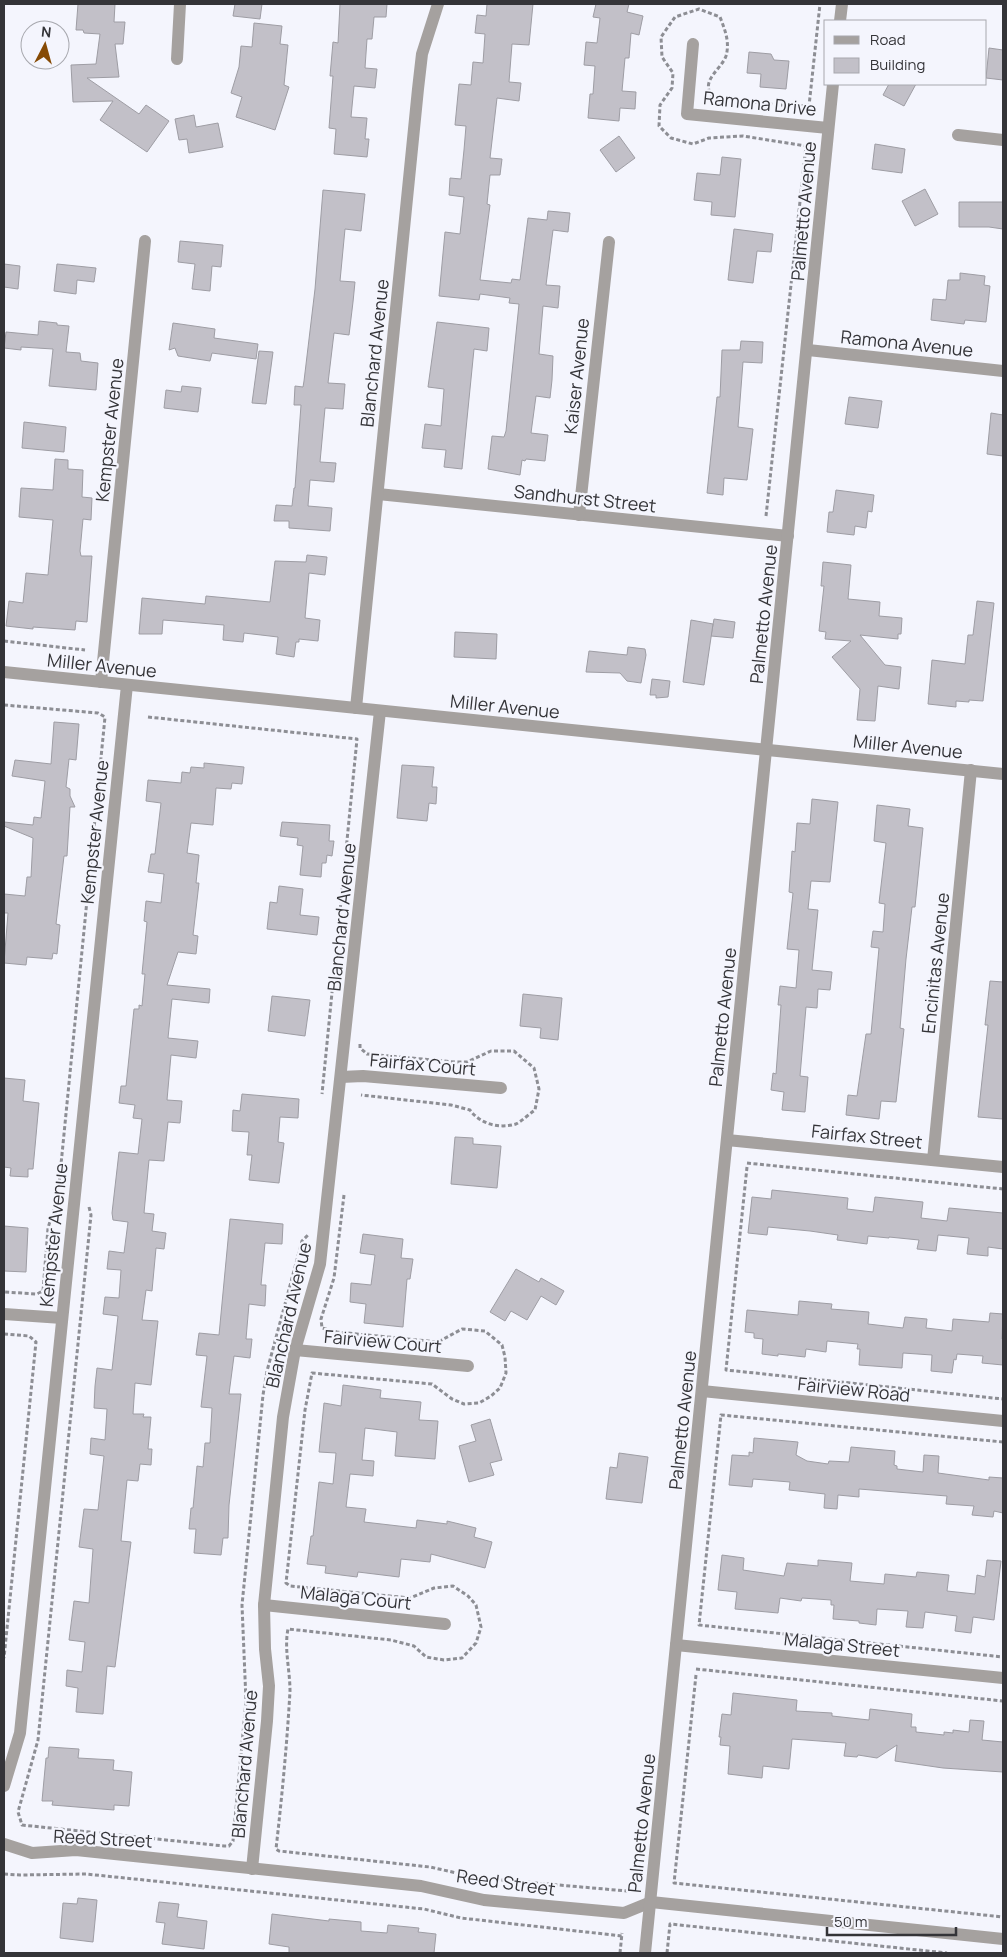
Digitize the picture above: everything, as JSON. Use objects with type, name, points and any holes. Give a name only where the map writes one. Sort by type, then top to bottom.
[{"type":"street","points":[[178,59],[180,4]]},
{"type":"street","name":"Blanchard Avenue","points":[[356,708],[420,71],[422,54],[438,4]]},
{"type":"street","points":[[840,20],[842,4]]},
{"type":"street","name":"Ramona Drive","points":[[693,44],[687,114],[828,128]]},
{"type":"street","name":"Palmetto Avenue","points":[[645,1953],[808,350],[833,85]]},
{"type":"street","points":[[958,135],[1003,140]]},
{"type":"street","name":"Kempster Avenue","points":[[102,682],[145,241]]},
{"type":"street","name":"Kaiser Avenue","points":[[579,515],[609,242]]},
{"type":"street","name":"Ramona Avenue","points":[[808,350],[1003,371]]},
{"type":"street","name":"Sandhurst Street","points":[[378,494],[788,536]]},
{"type":"street","name":"Miller Avenue","points":[[4,672],[1003,774]]},
{"type":"street","name":"Kempster Avenue","points":[[4,1786],[20,1733],[127,685]]},
{"type":"street","name":"Blanchard Avenue","points":[[252,1869],[269,1694],[264,1605],[283,1417],[295,1350],[320,1264],[380,710]]},
{"type":"street","name":"Encinitas Avenue","points":[[933,1160],[972,770]]},
{"type":"street","name":"Fairfax Court","points":[[341,1076],[363,1076],[501,1088]]},
{"type":"street","name":"Fairfax Street","points":[[728,1140],[1003,1167]]},
{"type":"street","points":[[4,1314],[62,1318]]},
{"type":"street","name":"Fairview Court","points":[[295,1350],[468,1366]]},
{"type":"street","name":"Fairview Road","points":[[702,1391],[1003,1421]]},
{"type":"street","name":"Malaga Court","points":[[264,1605],[445,1624]]},
{"type":"street","name":"Malaga Street","points":[[676,1645],[1003,1678]]},
{"type":"street","name":"Reed Street","points":[[4,1844],[32,1853],[76,1850],[421,1886],[484,1900],[624,1914],[651,1902],[1003,1939]]},
{"type":"path","points":[[766,516],[806,146],[743,136],[709,138],[693,144],[671,138],[659,126],[660,105],[672,88],[673,73],[662,57],[661,37],[675,17],[699,9],[720,17],[728,41],[725,58],[716,69],[708,84],[709,92],[713,97],[779,106],[809,106],[820,4]]},
{"type":"path","points":[[4,641],[85,650]]},
{"type":"path","points":[[4,705],[98,713],[105,717],[58,1195],[48,1228],[42,1291],[37,1294],[4,1292]]},
{"type":"path","points":[[148,717],[357,739],[322,1097]]},
{"type":"path","points":[[1003,1189],[747,1165],[726,1370],[1003,1399]]},
{"type":"path","points":[[344,1195],[334,1278],[321,1319],[322,1328],[337,1332],[438,1342],[462,1329],[485,1331],[502,1345],[506,1373],[500,1388],[491,1396],[479,1403],[464,1404],[452,1399],[432,1384],[312,1373],[305,1410],[286,1582],[290,1586],[410,1598],[434,1588],[453,1586],[468,1596],[476,1605],[481,1627],[476,1643],[462,1658],[444,1660],[426,1657],[414,1646],[391,1640],[288,1629],[286,1638],[290,1686],[287,1751],[276,1849],[278,1851],[303,1854],[430,1867],[479,1878],[627,1891]]},
{"type":"path","points":[[88,1202],[91,1215],[84,1296],[38,1740],[18,1812],[22,1825],[229,1846],[233,1841],[246,1701],[242,1605],[263,1395],[267,1371],[302,1241],[308,1235],[309,1225]]},
{"type":"path","points":[[4,1334],[29,1336],[36,1342],[4,1658]]},
{"type":"path","points":[[1003,1442],[721,1415],[699,1625],[1003,1657]]},
{"type":"path","points":[[696,1669],[1003,1701]]},
{"type":"path","points":[[696,1675],[674,1884],[1003,1917]]},
{"type":"path","points":[[4,1874],[86,1874],[424,1909],[461,1918],[622,1935],[620,1953]]},
{"type":"path","points":[[667,1953],[670,1924],[947,1953]]},
{"type":"building","points":[[78,4],[115,4],[114,22],[125,22],[123,44],[115,44],[119,77],[87,78],[139,114],[146,105],[169,121],[147,152],[100,120],[113,101],[73,102],[71,65],[96,64],[100,34],[84,33],[83,30],[76,30]]},
{"type":"building","points":[[235,4],[262,4],[260,19],[233,16]]},
{"type":"building","points":[[340,4],[387,4],[386,17],[374,17],[372,39],[367,39],[365,68],[377,69],[375,88],[354,86],[351,117],[367,118],[365,139],[369,139],[367,157],[334,154],[336,129],[329,128],[333,76],[330,76],[333,42],[338,43]]},
{"type":"building","points":[[487,4],[533,4],[529,45],[512,44],[509,82],[521,83],[519,101],[497,98],[490,158],[502,159],[500,175],[490,175],[487,204],[490,205],[480,280],[511,283],[512,279],[520,280],[528,218],[547,220],[548,211],[570,213],[568,232],[553,230],[546,285],[560,286],[558,308],[543,306],[539,354],[553,356],[552,380],[550,398],[536,396],[531,433],[548,435],[545,461],[522,460],[520,475],[488,469],[492,436],[504,437],[506,431],[519,304],[509,303],[510,298],[480,294],[479,300],[439,296],[445,232],[460,234],[464,197],[449,195],[450,178],[461,179],[464,150],[466,126],[455,125],[459,84],[471,85],[473,62],[483,63],[485,34],[475,33],[477,15],[486,16]]},
{"type":"building","points":[[596,4],[629,4],[627,12],[643,16],[639,35],[631,33],[629,58],[625,58],[622,91],[636,92],[635,109],[620,108],[619,121],[588,118],[590,94],[593,94],[595,66],[584,65],[586,42],[597,43],[600,18],[593,17]]},
{"type":"building","points":[[254,23],[282,26],[280,44],[288,45],[284,85],[289,87],[275,130],[236,117],[242,97],[231,93],[239,67],[241,46],[252,47]]},
{"type":"building","points":[[989,48],[1003,50],[1003,80],[987,78]]},
{"type":"building","points":[[749,52],[771,54],[774,60],[789,61],[786,89],[760,87],[761,74],[747,73]]},
{"type":"building","points":[[888,85],[915,85],[904,106],[883,95]]},
{"type":"building","points":[[194,115],[196,127],[218,123],[223,147],[189,153],[187,139],[179,140],[175,119]]},
{"type":"building","points":[[619,136],[635,158],[616,172],[600,150]]},
{"type":"building","points":[[875,144],[905,149],[902,173],[872,169]]},
{"type":"building","points":[[722,157],[741,159],[735,217],[711,215],[712,202],[694,200],[697,173],[720,175]]},
{"type":"building","points":[[925,189],[938,214],[915,226],[902,201]]},
{"type":"building","points":[[323,190],[365,194],[361,231],[345,229],[340,281],[355,282],[353,302],[349,335],[334,333],[328,383],[345,384],[343,409],[325,408],[320,462],[336,463],[334,482],[310,480],[308,506],[332,508],[330,531],[289,528],[289,521],[274,521],[276,505],[292,506],[295,488],[301,405],[294,405],[295,386],[303,387],[304,381],[315,289]]},
{"type":"building","points":[[959,202],[1003,202],[1003,229],[959,227]]},
{"type":"building","points":[[734,229],[773,234],[771,252],[757,251],[753,283],[728,280]]},
{"type":"building","points":[[180,241],[223,245],[221,267],[212,266],[210,291],[192,289],[195,264],[178,262]]},
{"type":"building","points":[[4,264],[20,266],[18,289],[4,287]]},
{"type":"building","points":[[57,264],[96,268],[94,282],[77,280],[76,294],[54,291]]},
{"type":"building","points":[[960,273],[985,276],[984,285],[990,286],[986,322],[965,320],[964,324],[931,320],[933,299],[946,300],[948,280],[960,280]]},
{"type":"building","points":[[39,321],[69,326],[66,352],[80,353],[81,361],[98,363],[96,390],[49,386],[53,349],[21,347],[21,350],[4,348],[6,332],[38,335]]},
{"type":"building","points":[[437,322],[489,328],[487,351],[474,349],[462,469],[444,467],[446,450],[422,448],[425,424],[441,426],[444,389],[428,387]]},
{"type":"building","points":[[173,323],[215,329],[214,338],[258,344],[256,359],[212,353],[210,361],[178,356],[175,348],[169,350]]},
{"type":"building","points":[[741,341],[763,342],[762,363],[743,362],[738,427],[753,429],[747,480],[724,478],[723,495],[707,493],[717,397],[720,397],[722,350],[740,350]]},
{"type":"building","points":[[259,351],[273,352],[266,404],[252,403]]},
{"type":"building","points":[[182,386],[201,388],[198,412],[164,408],[166,390],[181,392]]},
{"type":"building","points":[[849,397],[882,401],[878,428],[845,424]]},
{"type":"building","points":[[991,413],[1003,415],[1003,456],[987,454]]},
{"type":"building","points":[[24,422],[66,427],[64,452],[22,448]]},
{"type":"building","points":[[55,459],[68,460],[68,469],[83,470],[82,497],[92,498],[91,520],[83,519],[80,551],[81,556],[92,556],[87,622],[76,621],[75,630],[6,626],[9,601],[23,603],[26,573],[48,575],[53,520],[19,517],[21,488],[53,490]]},
{"type":"building","points":[[836,490],[874,495],[872,512],[868,511],[866,528],[855,526],[854,535],[827,532],[829,512],[833,512]]},
{"type":"building","points":[[307,555],[327,557],[325,575],[309,573],[305,618],[320,620],[318,641],[299,639],[299,642],[296,642],[294,657],[276,654],[278,637],[244,633],[243,642],[223,640],[224,625],[163,620],[162,634],[139,634],[142,598],[205,604],[206,596],[270,602],[275,561],[306,562]]},
{"type":"building","points":[[823,562],[851,565],[848,599],[880,602],[879,616],[902,618],[901,634],[898,634],[898,639],[860,635],[885,665],[901,667],[899,689],[878,686],[875,721],[857,720],[860,689],[832,657],[851,641],[825,639],[826,632],[819,631],[824,586],[821,586]]},
{"type":"building","points":[[977,601],[994,603],[983,701],[956,701],[956,707],[928,704],[932,660],[965,664],[968,635],[973,635]]},
{"type":"building","points":[[714,619],[735,622],[733,638],[711,636]]},
{"type":"building","points":[[691,620],[713,624],[704,685],[683,682]]},
{"type":"building","points":[[455,632],[497,634],[496,659],[454,657]]},
{"type":"building","points":[[628,647],[645,649],[646,655],[641,683],[627,681],[620,673],[586,672],[589,651],[627,655]]},
{"type":"building","points":[[652,679],[670,681],[668,697],[656,698],[656,695],[650,695]]},
{"type":"building","points":[[54,722],[79,724],[76,760],[69,759],[66,787],[70,789],[70,796],[75,807],[70,807],[67,856],[64,856],[56,924],[60,925],[57,954],[53,953],[52,959],[27,957],[26,965],[4,963],[8,913],[4,913],[4,894],[25,896],[27,877],[31,877],[33,838],[4,826],[4,822],[33,825],[34,817],[41,818],[45,781],[12,776],[15,760],[51,764]]},
{"type":"building","points":[[204,763],[244,767],[242,784],[232,783],[231,789],[216,788],[213,825],[191,823],[187,853],[199,855],[196,883],[199,883],[193,935],[198,936],[196,954],[178,952],[167,985],[210,989],[209,1003],[172,999],[168,1038],[198,1041],[196,1058],[171,1055],[167,1100],[182,1101],[180,1123],[168,1122],[164,1161],[149,1160],[144,1213],[154,1214],[152,1231],[166,1233],[164,1249],[156,1248],[152,1291],[146,1290],[142,1320],[158,1321],[151,1385],[135,1383],[133,1414],[144,1414],[143,1417],[151,1417],[148,1449],[152,1449],[151,1465],[140,1464],[138,1481],[127,1480],[121,1541],[131,1542],[115,1667],[107,1666],[103,1714],[76,1712],[78,1688],[66,1686],[67,1670],[82,1672],[85,1642],[69,1640],[74,1601],[89,1603],[93,1549],[79,1547],[84,1509],[98,1510],[104,1456],[90,1454],[91,1438],[105,1440],[107,1409],[94,1408],[95,1386],[97,1368],[112,1370],[118,1316],[103,1314],[105,1297],[119,1298],[121,1270],[107,1269],[109,1251],[124,1253],[128,1222],[113,1220],[112,1213],[119,1152],[138,1154],[142,1119],[133,1118],[135,1105],[119,1103],[121,1086],[126,1086],[134,1009],[139,1009],[139,1005],[142,1006],[145,974],[142,974],[147,922],[144,921],[146,901],[161,903],[164,874],[148,872],[151,854],[155,854],[161,803],[146,801],[148,780],[181,783],[182,772],[190,773],[191,767],[204,768]]},
{"type":"building","points":[[402,765],[434,767],[432,787],[437,787],[436,804],[429,803],[427,821],[397,818]]},
{"type":"building","points":[[812,799],[838,802],[830,882],[811,881],[808,909],[818,910],[812,970],[832,972],[830,990],[818,989],[817,1008],[806,1007],[800,1076],[808,1077],[805,1112],[782,1110],[784,1092],[771,1090],[773,1073],[776,1074],[781,1005],[778,1005],[780,986],[796,988],[799,950],[787,949],[793,893],[789,892],[792,851],[795,852],[797,823],[810,824]]},
{"type":"building","points":[[877,805],[910,809],[908,826],[923,828],[915,907],[912,907],[906,959],[900,1028],[904,1029],[896,1102],[881,1101],[879,1119],[846,1115],[848,1095],[857,1096],[866,1034],[871,1034],[879,948],[871,947],[873,931],[883,932],[885,904],[879,903],[886,843],[874,841]]},
{"type":"building","points":[[282,822],[330,825],[329,841],[334,841],[332,856],[327,855],[326,863],[322,863],[321,877],[300,875],[303,846],[297,845],[298,838],[280,836]]},
{"type":"building","points":[[279,886],[303,889],[300,915],[319,917],[317,935],[267,929],[270,902],[277,903]]},
{"type":"building","points":[[990,981],[1003,982],[1003,1119],[978,1117],[988,1025],[985,1025]]},
{"type":"building","points":[[523,994],[562,998],[558,1040],[540,1038],[541,1028],[520,1026]]},
{"type":"building","points":[[272,996],[310,1000],[305,1036],[268,1031]]},
{"type":"building","points":[[4,1078],[25,1080],[23,1101],[39,1103],[33,1169],[28,1169],[28,1177],[10,1176],[11,1168],[4,1167]]},
{"type":"building","points":[[242,1094],[299,1099],[298,1118],[280,1117],[278,1142],[284,1143],[279,1183],[249,1180],[252,1155],[247,1155],[249,1132],[232,1131],[233,1110],[240,1111]]},
{"type":"building","points":[[455,1137],[473,1138],[473,1144],[501,1146],[497,1188],[451,1184]]},
{"type":"building","points":[[772,1190],[848,1198],[847,1209],[873,1212],[875,1197],[923,1202],[921,1218],[947,1221],[949,1208],[1003,1213],[1003,1249],[988,1247],[988,1256],[967,1254],[969,1238],[938,1235],[936,1251],[917,1249],[919,1240],[889,1237],[868,1236],[867,1244],[837,1240],[838,1235],[768,1227],[767,1235],[748,1233],[752,1197],[771,1199]]},
{"type":"building","points":[[230,1219],[283,1224],[282,1244],[265,1243],[261,1285],[266,1285],[265,1306],[249,1304],[246,1339],[252,1339],[250,1358],[234,1356],[229,1394],[241,1394],[229,1505],[228,1538],[223,1538],[221,1555],[194,1553],[196,1529],[189,1529],[197,1466],[203,1467],[205,1443],[210,1443],[212,1408],[201,1407],[207,1356],[196,1355],[199,1333],[219,1335]]},
{"type":"building","points":[[4,1226],[28,1228],[26,1272],[4,1271]]},
{"type":"building","points":[[363,1234],[403,1239],[401,1258],[413,1259],[410,1279],[407,1279],[403,1327],[364,1323],[366,1304],[350,1302],[351,1283],[371,1285],[375,1255],[360,1253]]},
{"type":"building","points":[[516,1269],[539,1282],[541,1278],[564,1291],[556,1305],[541,1296],[527,1320],[511,1311],[505,1321],[490,1312]]},
{"type":"building","points":[[799,1301],[832,1304],[831,1309],[869,1312],[868,1324],[903,1328],[905,1317],[927,1319],[926,1328],[952,1331],[953,1319],[989,1322],[990,1313],[1003,1314],[1003,1365],[982,1363],[983,1356],[957,1354],[956,1360],[954,1359],[952,1373],[931,1371],[932,1355],[903,1353],[902,1368],[859,1365],[860,1349],[857,1349],[858,1344],[827,1341],[826,1352],[806,1349],[805,1357],[762,1354],[763,1339],[754,1338],[754,1333],[745,1332],[747,1310],[798,1315]]},
{"type":"building","points":[[343,1385],[381,1390],[380,1398],[421,1402],[419,1420],[438,1421],[435,1459],[395,1456],[397,1432],[365,1428],[362,1460],[374,1461],[373,1476],[350,1474],[346,1507],[366,1509],[364,1522],[416,1528],[417,1520],[447,1524],[447,1521],[476,1528],[474,1537],[492,1542],[485,1568],[431,1554],[430,1562],[401,1559],[399,1577],[358,1572],[357,1577],[325,1573],[326,1566],[307,1564],[311,1536],[313,1536],[319,1482],[333,1484],[336,1453],[319,1452],[324,1403],[341,1406]]},
{"type":"building","points":[[490,1419],[502,1460],[490,1463],[494,1475],[469,1482],[459,1446],[476,1441],[471,1425]]},
{"type":"building","points":[[754,1438],[798,1442],[796,1455],[807,1461],[828,1464],[829,1461],[849,1462],[851,1447],[895,1451],[894,1465],[897,1466],[897,1469],[923,1472],[924,1455],[939,1456],[938,1473],[989,1480],[989,1477],[1003,1478],[1003,1513],[994,1511],[993,1517],[972,1515],[974,1506],[946,1504],[947,1496],[859,1489],[859,1497],[838,1495],[837,1509],[824,1508],[825,1494],[789,1490],[790,1482],[753,1479],[752,1487],[729,1485],[732,1455],[749,1456],[749,1452],[753,1453]]},
{"type":"building","points":[[619,1453],[648,1457],[642,1503],[606,1499],[610,1467],[617,1468]]},
{"type":"building","points":[[722,1555],[744,1558],[743,1570],[784,1576],[787,1563],[818,1566],[818,1560],[852,1563],[850,1581],[884,1584],[885,1574],[916,1577],[917,1572],[949,1575],[947,1591],[975,1594],[977,1575],[985,1577],[987,1560],[1001,1561],[994,1620],[973,1617],[971,1633],[955,1631],[957,1616],[925,1612],[923,1628],[906,1627],[908,1611],[877,1609],[876,1625],[859,1623],[859,1621],[833,1619],[834,1605],[831,1605],[831,1600],[802,1598],[801,1601],[780,1598],[778,1613],[735,1609],[737,1592],[718,1590]]},
{"type":"building","points":[[733,1693],[797,1700],[796,1711],[832,1713],[832,1716],[869,1720],[870,1709],[912,1714],[911,1727],[916,1727],[916,1732],[944,1735],[944,1732],[953,1733],[953,1730],[969,1732],[970,1720],[984,1721],[982,1740],[1003,1742],[1003,1772],[943,1768],[895,1761],[897,1745],[877,1758],[858,1755],[857,1757],[844,1756],[846,1743],[792,1739],[789,1769],[763,1766],[762,1778],[728,1774],[730,1746],[720,1745],[721,1737],[719,1737],[722,1714],[731,1715]]},
{"type":"building","points":[[49,1747],[79,1749],[78,1758],[114,1760],[113,1770],[132,1772],[129,1806],[114,1805],[114,1810],[52,1805],[53,1801],[42,1801],[46,1758],[48,1758]]},
{"type":"building","points":[[78,1898],[97,1900],[93,1942],[60,1938],[63,1903],[77,1904]]},
{"type":"building","points":[[159,1902],[179,1904],[177,1917],[207,1921],[204,1949],[162,1944],[165,1923],[156,1922]]},
{"type":"building","points":[[272,1914],[329,1921],[329,1919],[361,1922],[361,1931],[387,1933],[388,1925],[419,1928],[418,1932],[436,1934],[434,1953],[289,1953],[289,1947],[269,1944]]}]
